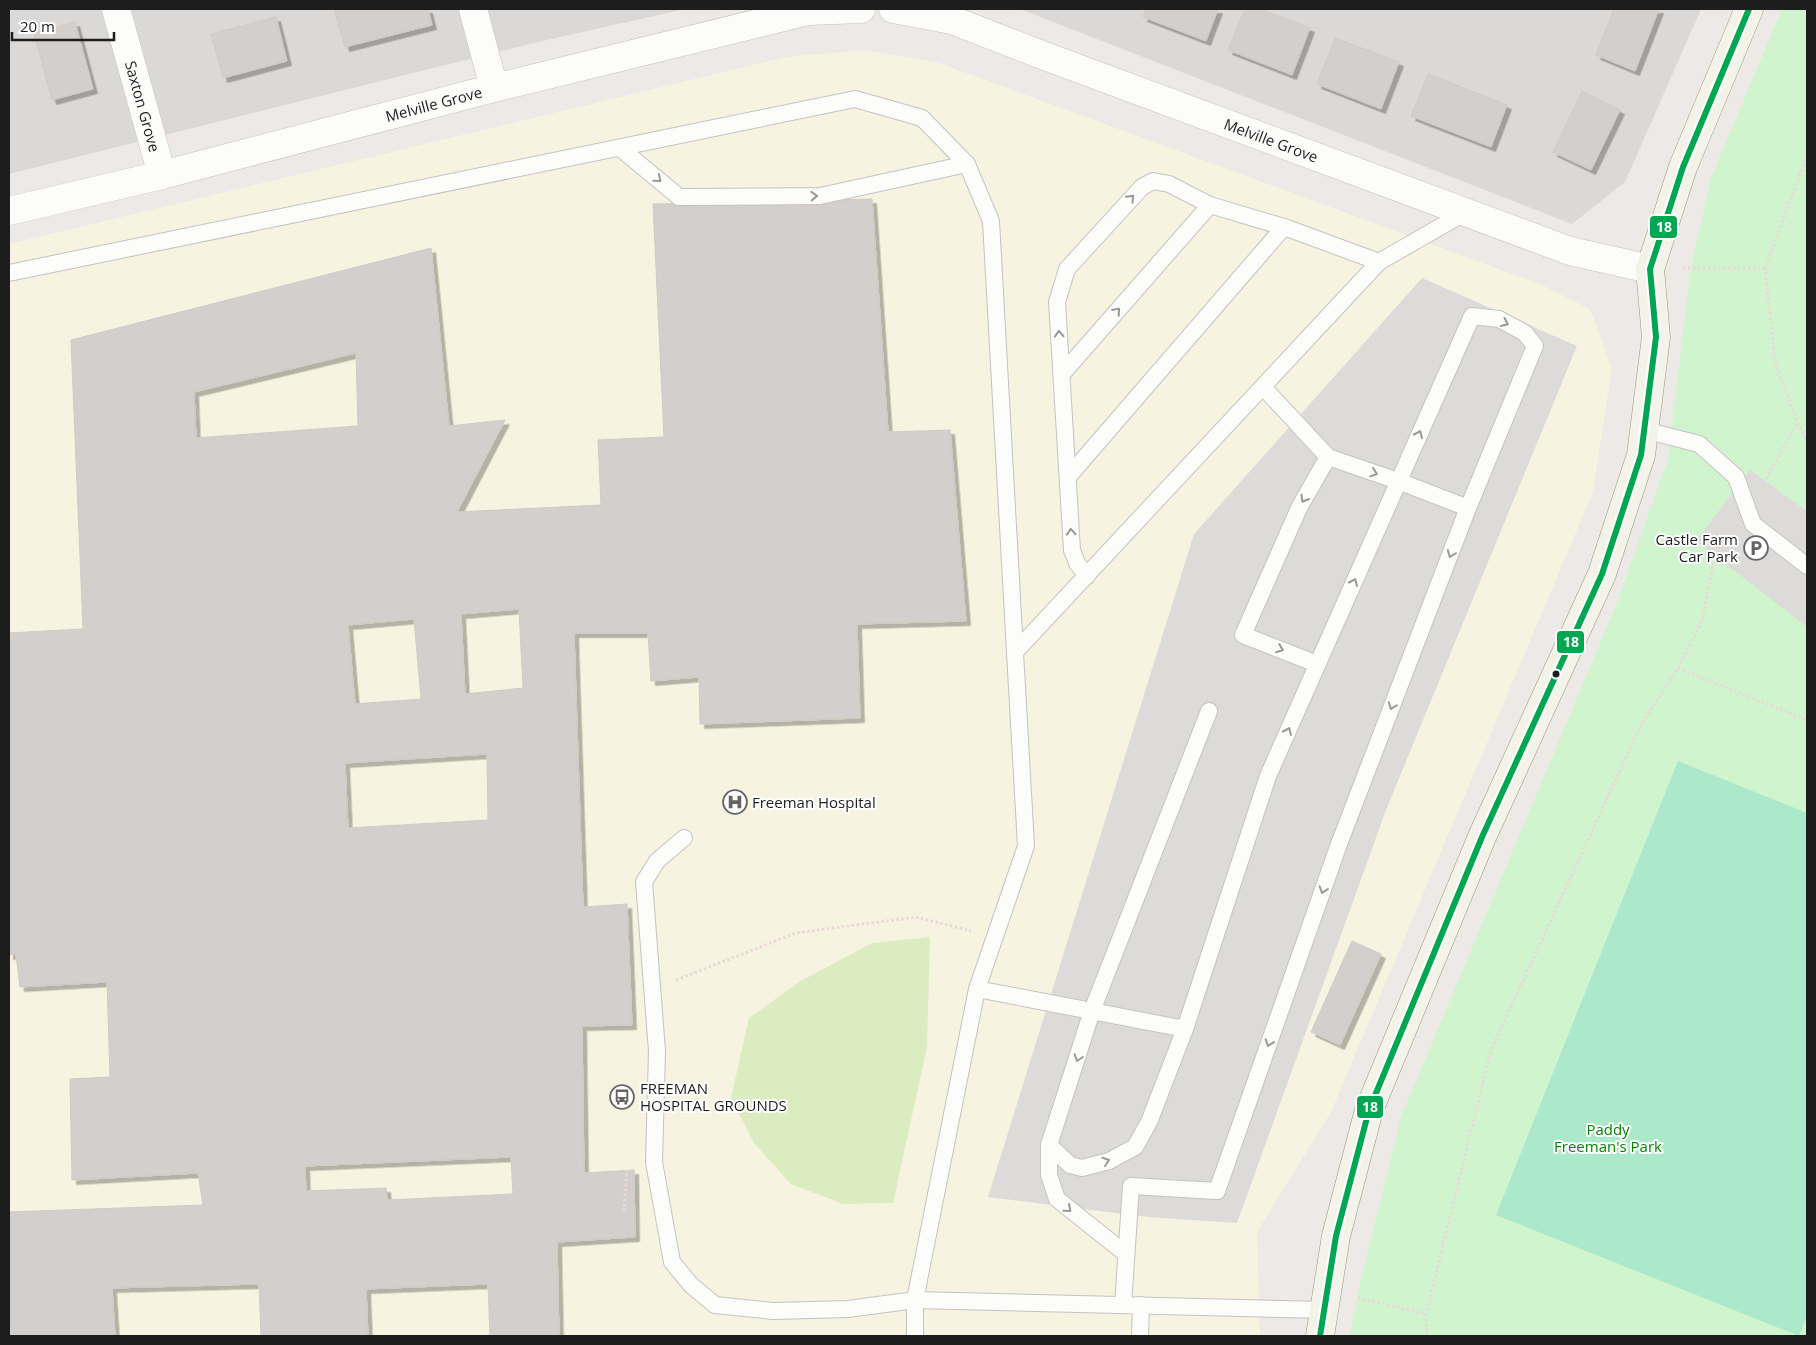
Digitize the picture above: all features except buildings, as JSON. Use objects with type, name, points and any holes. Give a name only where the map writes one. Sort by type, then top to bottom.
[{"type":"street","name":"Saxton Grove","points":[[116,9],[162,175]]},
{"type":"street","points":[[473,9],[494,88]]},
{"type":"street","name":"Melville Grove","points":[[9,211],[162,175],[494,88],[808,11],[861,9]]},
{"type":"street","name":"Melville Grove","points":[[893,9],[952,20],[1570,251],[1650,269]]},
{"type":"street","points":[[1320,1336],[1336,1236],[1369,1110],[1482,837],[1602,574],[1641,455],[1656,337],[1650,269],[1683,167],[1750,9]]},
{"type":"lane","points":[[9,289],[11,273],[855,99],[922,118],[967,164],[991,221],[1026,846],[977,989],[915,1300],[916,1336]]},
{"type":"lane","points":[[620,148],[679,197],[820,196],[967,164]]},
{"type":"lane","points":[[1087,576],[1077,563],[1072,550],[1057,302],[1067,269],[1142,186],[1153,181],[1169,184],[1210,205],[1284,227],[1379,262]]},
{"type":"lane","points":[[1062,374],[1210,205]]},
{"type":"lane","points":[[1015,652],[1379,262],[1466,212]]},
{"type":"lane","points":[[1068,477],[1284,227]]},
{"type":"lane","points":[[1049,1145],[1070,1165],[1082,1168],[1109,1161],[1135,1147],[1149,1122],[1185,1029],[1268,776],[1472,316],[1499,319],[1525,333],[1535,346],[1468,508],[1339,844],[1217,1191],[1131,1186],[1123,1305]]},
{"type":"lane","points":[[1263,387],[1328,457],[1468,508]]},
{"type":"lane","points":[[1644,430],[1699,444],[1736,477],[1754,524],[1807,566]]},
{"type":"lane","points":[[1318,664],[1243,635],[1299,508],[1328,457]]},
{"type":"lane","points":[[1126,1254],[1057,1199],[1049,1175],[1049,1145],[1092,1011],[1210,711]]},
{"type":"lane","points":[[684,838],[657,861],[644,882],[657,1051],[654,1162],[672,1262],[691,1285],[715,1305],[773,1312],[848,1309],[915,1300],[1324,1310]]},
{"type":"lane","points":[[977,989],[1185,1029]]},
{"type":"lane","points":[[1140,1336],[1141,1305]]},
{"type":"path","points":[[1807,155],[1765,268],[1775,362],[1798,424],[1807,440]]},
{"type":"path","points":[[1650,269],[1765,268]]},
{"type":"path","points":[[1427,1336],[1426,1314],[1491,1050],[1642,723],[1678,668],[1702,621],[1715,556],[1748,510],[1798,424]]},
{"type":"path","points":[[1678,668],[1807,720]]},
{"type":"path","points":[[652,986],[672,982],[796,933],[916,917],[996,937]]},
{"type":"path","points":[[624,1210],[628,1162]]},
{"type":"path","points":[[1357,1298],[1426,1314]]},
{"type":"shaded area","points":[[9,9],[685,9],[538,42],[9,174]]},
{"type":"shaded area","points":[[1020,9],[1701,9],[1625,182],[1572,224]]},
{"type":"shaded area","name":"Freeman Hospital","points":[[864,50],[939,63],[1542,285],[1590,309],[1612,368],[1593,492],[1331,1112],[1257,1232],[1260,1336],[9,1336],[9,244],[786,57]]},
{"type":"shaded area","points":[[1422,278],[1577,346],[1386,810],[1237,1223],[1148,1217],[988,1197],[1194,534]]},
{"type":"shaded area","name":"Castle Farm Car Park","points":[[1750,470],[1807,511],[1807,627],[1696,541]]},
{"type":"green space","name":"Paddy Freeman's Park","points":[[1782,9],[1807,9],[1807,1336],[1350,1336],[1360,1284],[1401,1117],[1617,603],[1668,459],[1691,268],[1711,178]]},
{"type":"green space","points":[[1678,761],[1807,813],[1807,1315],[1799,1336],[1496,1215]]},
{"type":"green space","points":[[930,937],[927,1047],[893,1203],[843,1204],[791,1184],[754,1143],[731,1098],[749,1018],[799,982],[872,943]]},
{"type":"transit line","name":"18","points":[[1320,1336],[1336,1236],[1369,1110],[1482,837],[1602,574],[1641,455],[1656,337],[1650,269],[1683,167],[1749,9]]},
{"type":"place","name":"Castle Farm Car Park","points":[[1756,548]]},
{"type":"place","name":"Freeman Hospital","points":[[735,802]]},
{"type":"place","name":"FREEMAN HOSPITAL GROUNDS","points":[[622,1097]]}]
